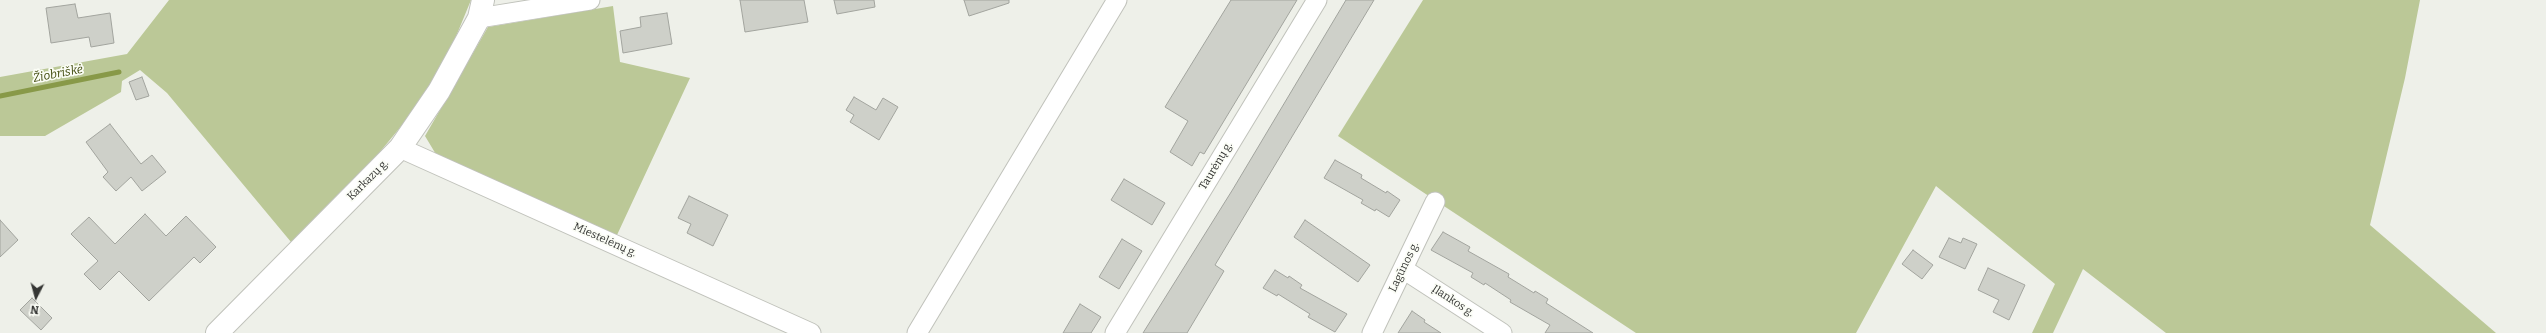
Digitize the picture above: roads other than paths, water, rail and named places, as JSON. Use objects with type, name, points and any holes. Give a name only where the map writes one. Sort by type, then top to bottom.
[{"type":"main road","name":"Karkazų g.","points":[[217,333],[400,148],[439,91],[481,9]]},
{"type":"street","points":[[481,9],[590,0]]},
{"type":"street","points":[[917,333],[1117,0]]},
{"type":"street","name":"Taurėnų g.","points":[[1115,333],[1317,0]]},
{"type":"street","name":"Miestelėnų g.","points":[[400,148],[811,333]]},
{"type":"street","name":"Lagūnos g.","points":[[1372,333],[1435,202]]},
{"type":"street","name":"Įlankos g.","points":[[1403,268],[1502,333]]},
{"type":"waterway","name":"Žiobriškė","points":[[0,96],[119,72]]}]
